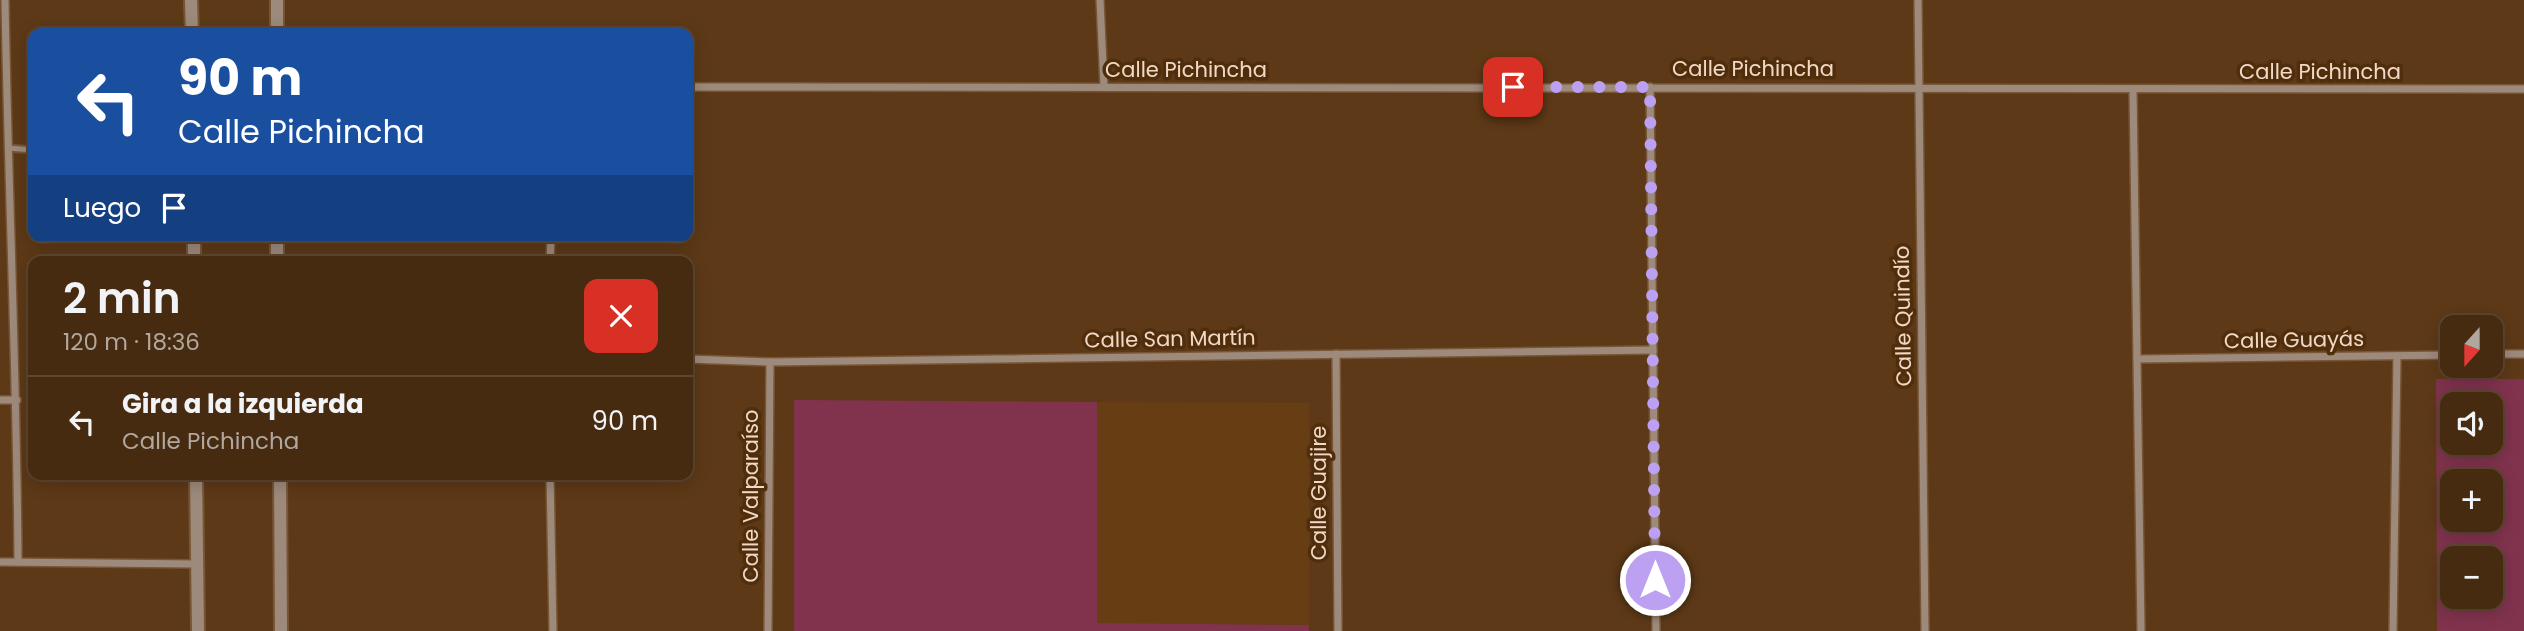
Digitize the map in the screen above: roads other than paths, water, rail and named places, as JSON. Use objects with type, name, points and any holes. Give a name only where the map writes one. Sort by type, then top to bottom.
[{"type":"street","points":[[5,0],[17,400],[18,562]]},
{"type":"street","points":[[191,0],[192,28]]},
{"type":"street","points":[[276,28],[277,0]]},
{"type":"street","points":[[1100,0],[1104,87]]},
{"type":"street","name":"Calle Quindío","points":[[1919,0],[1925,631]]},
{"type":"street","name":"Calle Pichincha","points":[[693,87],[2524,89]]},
{"type":"street","points":[[1650,87],[1656,631]]},
{"type":"street","points":[[2133,90],[2141,631]]},
{"type":"street","name":"Calle San Martín","points":[[693,359],[770,362],[1653,350]]},
{"type":"street","name":"Calle Guajire","points":[[1336,354],[1338,631]]},
{"type":"street","points":[[2503,354],[2524,354]]},
{"type":"street","name":"Calle Guayás","points":[[2137,359],[2440,355]]},
{"type":"street","points":[[2393,631],[2397,356]]},
{"type":"street","name":"Calle Valparaíso","points":[[768,631],[770,362]]},
{"type":"street","points":[[0,400],[17,400]]},
{"type":"street","points":[[196,480],[198,631]]},
{"type":"street","points":[[280,480],[281,631]]},
{"type":"street","points":[[550,480],[553,631]]},
{"type":"street","points":[[0,562],[197,564]]},
{"type":"lane","points":[[8,148],[28,150]]}]
